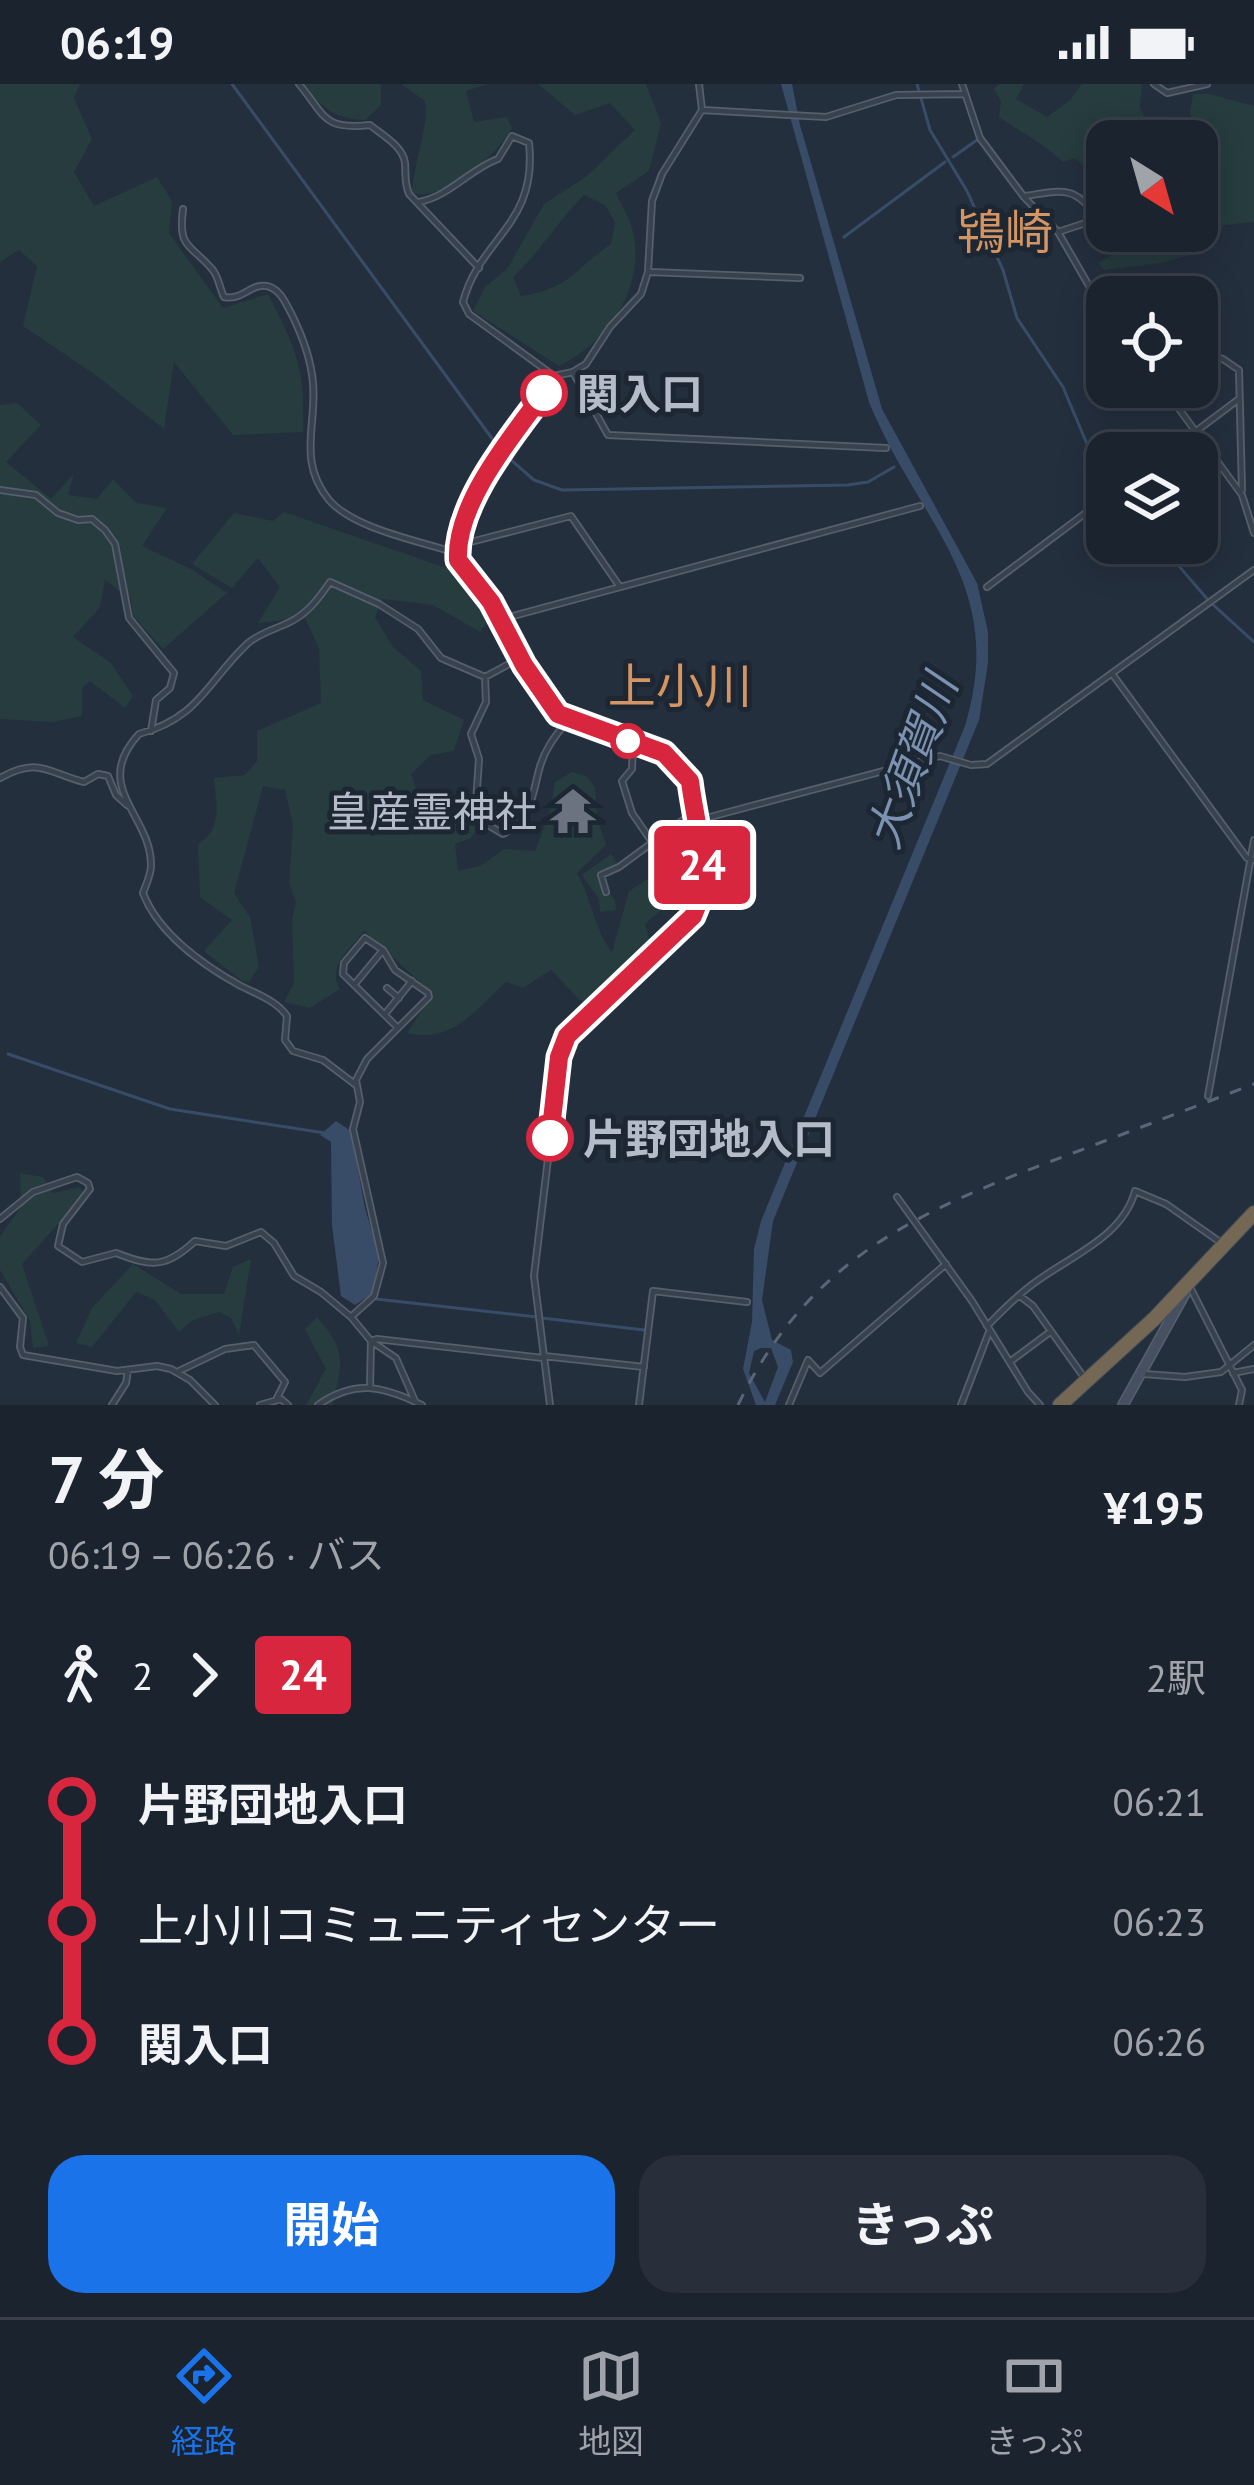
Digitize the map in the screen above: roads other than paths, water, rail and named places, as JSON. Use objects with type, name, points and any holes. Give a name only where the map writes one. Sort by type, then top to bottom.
[{"type":"highway","points":[[1060,1405],[1190,1283],[1254,1213]]},
{"type":"street","points":[[298,84],[325,121],[345,127],[370,125],[400,149],[405,156],[406,186],[479,268]]},
{"type":"street","points":[[550,1405],[534,1276],[559,1057],[574,1026],[695,912],[703,861],[690,781],[684,771],[664,753],[558,714],[456,554],[471,505],[503,448],[554,376],[588,362],[610,326],[641,294],[648,272],[652,201],[662,174],[702,110],[699,84]]},
{"type":"street","points":[[962,84],[980,138],[1023,196],[1058,232],[1086,281]]},
{"type":"street","points":[[1154,84],[1167,93],[1207,84]]},
{"type":"street","points":[[702,110],[826,117],[896,95],[965,94]]},
{"type":"street","points":[[419,202],[436,197],[498,159],[512,136],[527,141],[524,204],[463,298],[465,310],[554,376]]},
{"type":"street","points":[[1023,196],[1060,188],[1086,202]]},
{"type":"street","points":[[183,208],[180,231],[184,242],[216,274],[224,297],[238,298],[259,286],[270,287],[282,296],[298,326],[313,384],[308,441],[314,470],[329,500],[351,519],[456,554]]},
{"type":"street","points":[[1058,232],[1086,222]]},
{"type":"street","points":[[648,272],[800,278]]},
{"type":"street","points":[[1218,357],[1239,370],[1242,495],[1254,533]]},
{"type":"street","points":[[573,372],[608,435],[886,448]]},
{"type":"street","points":[[1196,431],[1240,398]]},
{"type":"street","points":[[1179,408],[1242,495]]},
{"type":"street","points":[[0,490],[33,494],[61,514],[95,521],[110,536],[129,618],[174,673],[170,688],[156,700],[152,731]]},
{"type":"street","points":[[501,619],[920,506]]},
{"type":"street","points":[[987,587],[1086,513]]},
{"type":"street","points":[[459,545],[572,516],[620,587]]},
{"type":"street","points":[[695,821],[947,756],[964,764],[992,761],[1254,570]]},
{"type":"street","points":[[356,1085],[323,1060],[292,1051],[285,1040],[285,1011],[215,970],[161,924],[143,893],[151,866],[127,806],[120,767],[139,734],[195,707],[251,640],[295,620],[330,582],[379,604],[418,629],[442,658],[485,677]]},
{"type":"street","points":[[485,677],[520,658]]},
{"type":"street","points":[[1112,674],[1252,859]]},
{"type":"street","points":[[485,677],[486,702],[471,734],[479,759],[475,817],[503,834],[524,818],[548,744],[568,720]]},
{"type":"street","points":[[633,743],[632,769],[622,781],[632,813],[652,842]]},
{"type":"street","points":[[0,778],[36,766],[84,782],[98,774],[108,776],[127,806]]},
{"type":"street","points":[[606,892],[601,875],[694,812]]},
{"type":"street","points":[[1208,1096],[1254,840]]},
{"type":"street","points":[[351,1317],[374,1295],[383,1263],[353,1130],[360,1102],[356,1085],[367,1059],[398,1028],[429,997],[365,938],[344,963],[343,974],[398,1028]]},
{"type":"street","points":[[354,985],[383,950]]},
{"type":"street","points":[[385,1015],[412,981]]},
{"type":"street","points":[[387,988],[399,998]]},
{"type":"street","points":[[0,1219],[33,1192],[77,1177],[90,1189],[63,1224],[58,1246],[85,1263],[116,1253],[144,1264],[176,1258],[195,1241],[226,1246],[258,1231],[274,1244],[294,1276],[351,1317],[370,1342],[396,1358],[415,1401]]},
{"type":"street","points":[[961,1405],[988,1329],[1008,1302],[1108,1234],[1130,1210],[1136,1191],[1166,1204],[1224,1246]]},
{"type":"street","points":[[896,1197],[1040,1405]]},
{"type":"street","points":[[789,1405],[808,1360],[820,1373],[946,1264]]},
{"type":"street","points":[[1190,1283],[1192,1296],[1242,1390],[1239,1405]]},
{"type":"street","points":[[1126,1404],[1190,1283]]},
{"type":"street","points":[[0,1287],[23,1318],[23,1355],[128,1370],[157,1366],[178,1371],[215,1405]]},
{"type":"street","points":[[639,1405],[653,1291],[747,1302]]},
{"type":"street","points":[[1020,1295],[1033,1306],[1086,1381]]},
{"type":"street","points":[[1010,1362],[1050,1332]]},
{"type":"street","points":[[370,1342],[644,1367]]},
{"type":"street","points":[[370,1342],[370,1387]]},
{"type":"street","points":[[178,1371],[240,1344],[254,1346],[286,1382],[276,1400]]},
{"type":"street","points":[[1231,1369],[1254,1345]]},
{"type":"street","points":[[1140,1373],[1185,1377],[1254,1369]]},
{"type":"street","points":[[112,1405],[127,1382],[128,1370]]},
{"type":"street","points":[[317,1405],[346,1388],[370,1387],[422,1405]]},
{"type":"street","points":[[260,1405],[276,1400],[288,1405]]},
{"type":"water","points":[[781,84],[792,84],[882,409],[977,583],[988,632],[988,663],[979,720],[773,1221],[762,1300],[772,1340],[791,1350],[793,1362],[775,1405],[756,1405],[743,1369],[761,1221],[965,726],[975,676],[975,632],[967,593],[869,402]],"holes":[[[771,1348],[778,1367],[765,1402],[749,1373],[754,1351]]]},
{"type":"water","points":[[336,1121],[351,1131],[379,1256],[373,1293],[355,1305],[341,1296],[332,1225],[331,1142],[320,1135]]},
{"type":"waterway","points":[[232,84],[499,448]]},
{"type":"waterway","points":[[917,84],[930,130],[967,191],[1003,270],[1017,318],[1063,387],[1086,442]]},
{"type":"waterway","points":[[953,157],[977,140]]},
{"type":"waterway","points":[[844,237],[945,162]]},
{"type":"waterway","points":[[503,453],[534,480],[562,490],[848,485],[868,482],[894,467]]},
{"type":"waterway","points":[[1177,564],[1254,642]]},
{"type":"waterway","points":[[8,1054],[170,1109],[325,1133]]},
{"type":"waterway","points":[[376,1299],[537,1317]]},
{"type":"waterway","points":[[542,1318],[644,1330]]},
{"type":"railway","points":[[738,1405],[767,1353],[800,1310],[837,1273],[878,1243],[969,1194],[1254,1084]]},
{"type":"place","name":"関入口","points":[[544,393]]},
{"type":"place","name":"皇産霊神社","points":[[573,811]]},
{"type":"place","name":"片野団地入口","points":[[550,1138]]},
{"type":"district","name":"鴇崎","points":[[1005,231]]},
{"type":"district","name":"上小川","points":[[680,685]]},
{"type":"water label","name":"大須賀川","points":[[911,761]]}]
